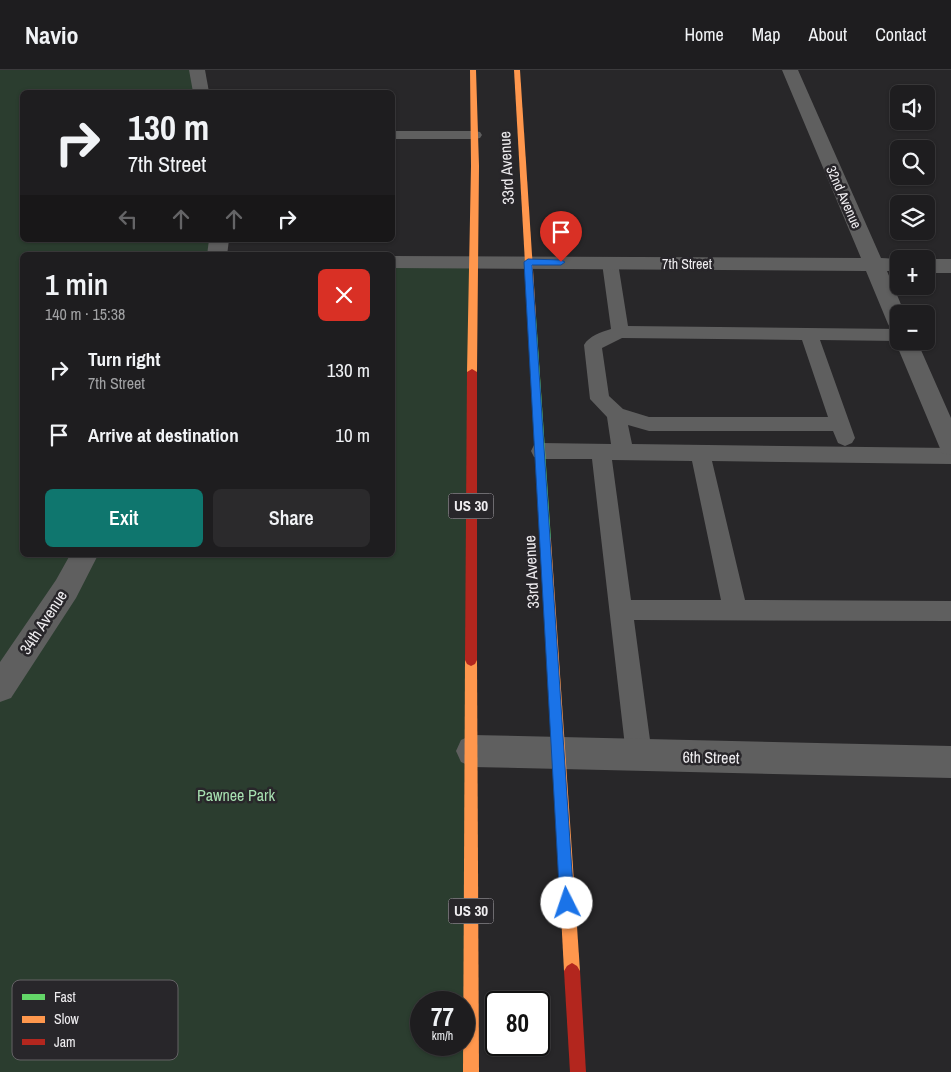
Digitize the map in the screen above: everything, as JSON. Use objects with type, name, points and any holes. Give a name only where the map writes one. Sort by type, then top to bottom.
[{"type":"highway","name":"33rd Avenue","points":[[471,1072],[471,450],[475,262],[473,70]]},
{"type":"highway","name":"33rd Avenue","points":[[517,70],[541,451],[557,752],[578,1072]]},
{"type":"street","points":[[197,70],[201,90]]},
{"type":"street","name":"32nd Avenue","points":[[790,70],[891,305]]},
{"type":"street","name":"7th Street","points":[[395,262],[890,265]]},
{"type":"street","points":[[935,266],[951,266]]},
{"type":"street","points":[[910,350],[951,446]]},
{"type":"street","name":"34th Avenue","points":[[0,688],[66,588],[83,557]]},
{"type":"street","name":"6th Street","points":[[472,751],[951,762]]},
{"type":"lane","points":[[395,135],[475,135]]},
{"type":"lane","points":[[610,263],[620,332]]},
{"type":"lane","points":[[840,424],[649,424],[616,414],[600,399],[593,345],[604,338],[620,332],[890,335]]},
{"type":"lane","points":[[809,334],[851,455]]},
{"type":"lane","points":[[616,414],[612,452],[620,610],[639,755]]},
{"type":"lane","points":[[541,451],[951,456]]},
{"type":"lane","points":[[700,453],[735,609]]},
{"type":"lane","points":[[620,610],[951,611]]},
{"type":"green space","name":"Pawnee Park","points":[[0,70],[197,70],[201,90],[20,90],[20,242],[219,242],[217,252],[20,252],[20,557],[395,557],[395,262],[475,262],[471,991],[410,991],[410,1056],[471,1056],[471,1072],[0,1072]]},
{"type":"traffic: fast","points":[[532,316],[546,540]]},
{"type":"traffic: slow","points":[[472,372],[475,166],[473,70]]},
{"type":"traffic: slow","points":[[517,70],[532,316]]},
{"type":"traffic: slow","points":[[546,540],[572,971]]},
{"type":"traffic: slow","points":[[471,660],[471,1072]]},
{"type":"traffic: jam","points":[[471,660],[472,372]]},
{"type":"traffic: jam","points":[[572,971],[578,1072]]},
{"type":"route","points":[[561,262],[528,262],[567,903]]}]
